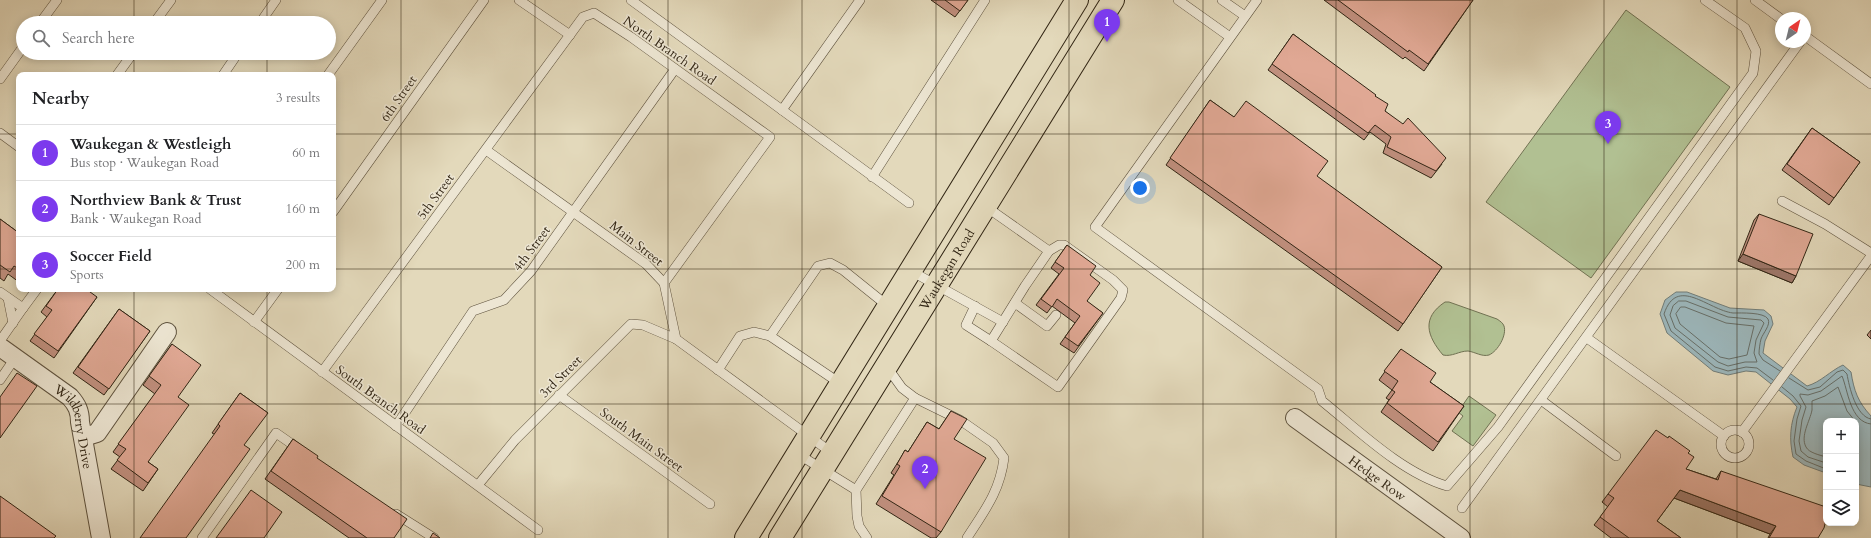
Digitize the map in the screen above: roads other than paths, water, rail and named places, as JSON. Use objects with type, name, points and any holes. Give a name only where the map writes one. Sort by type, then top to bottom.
[{"type":"main road","points":[[746,538],[1077,0]]},
{"type":"main road","name":"Waukegan Road","points":[[780,538],[1113,0]]},
{"type":"main road","points":[[915,265],[940,280]]},
{"type":"street","points":[[84,437],[97,433],[167,332]]},
{"type":"street","name":"Wildberry Drive","points":[[0,347],[70,397],[77,404],[80,413],[101,538]]},
{"type":"street","name":"Hedge Row","points":[[1295,418],[1461,538]]},
{"type":"lane","points":[[45,16],[57,0]]},
{"type":"lane","points":[[159,16],[171,0]]},
{"type":"lane","points":[[265,16],[276,0]]},
{"type":"lane","points":[[330,72],[382,0]]},
{"type":"lane","name":"6th Street","points":[[336,208],[484,0]]},
{"type":"lane","points":[[519,0],[570,35]]},
{"type":"lane","points":[[782,110],[860,0]]},
{"type":"lane","points":[[872,177],[985,0]]},
{"type":"lane","points":[[1178,0],[1230,37]]},
{"type":"lane","points":[[1222,0],[1245,16]]},
{"type":"lane","points":[[1257,0],[1095,227],[1318,389],[1322,401],[1402,464],[1434,483],[1446,486],[1498,427],[1753,73],[1756,51],[1745,28],[1706,0]]},
{"type":"lane","points":[[1755,0],[1775,15]]},
{"type":"lane","points":[[634,1],[909,203]]},
{"type":"lane","name":"North Branch Road","points":[[570,35],[583,17],[594,13],[630,36],[770,137],[664,283]]},
{"type":"lane","name":"5th Street","points":[[322,372],[570,35]]},
{"type":"lane","points":[[1811,40],[1871,84]]},
{"type":"lane","points":[[1462,508],[1587,338],[1796,48]]},
{"type":"lane","points":[[0,79],[16,57]]},
{"type":"lane","points":[[119,72],[128,60]]},
{"type":"lane","points":[[225,72],[233,60]]},
{"type":"lane","name":"4th Street","points":[[396,426],[473,312],[504,300],[531,271],[675,69]]},
{"type":"lane","points":[[0,134],[16,146]]},
{"type":"lane","name":"Main Street","points":[[486,150],[646,264],[664,283],[676,339]]},
{"type":"lane","points":[[1742,432],[1871,254],[1825,224],[1782,201]]},
{"type":"lane","points":[[985,206],[1049,251]]},
{"type":"lane","points":[[975,306],[966,325],[1058,387],[1121,298],[1123,290],[1072,250],[1064,245],[1059,245],[1049,251],[991,341]]},
{"type":"lane","points":[[770,336],[818,266],[830,263],[843,270],[889,307]]},
{"type":"lane","points":[[940,280],[975,306],[1003,322]]},
{"type":"lane","points":[[0,292],[24,308]]},
{"type":"lane","points":[[0,341],[35,292]]},
{"type":"lane","name":"South Branch Road","points":[[214,292],[538,530]]},
{"type":"lane","points":[[254,322],[276,292]]},
{"type":"lane","points":[[8,298],[13,323]]},
{"type":"lane","points":[[1015,303],[1047,326],[1056,315]]},
{"type":"lane","name":"3rd Street","points":[[478,485],[514,440],[631,324],[643,325],[676,339]]},
{"type":"lane","points":[[718,370],[740,336],[754,332],[770,336],[842,384]]},
{"type":"lane","points":[[1587,338],[1724,436]]},
{"type":"lane","points":[[676,339],[718,370],[803,445],[827,461],[856,490]]},
{"type":"lane","points":[[0,380],[15,358]]},
{"type":"lane","points":[[887,366],[902,388],[915,398],[960,420],[992,443],[1004,458],[1002,474],[996,492],[967,538]]},
{"type":"lane","name":"South Main Street","points":[[559,395],[710,504]]},
{"type":"lane","points":[[867,538],[859,526],[856,490],[915,398]]},
{"type":"lane","points":[[1541,400],[1616,456]]},
{"type":"lane","points":[[1734,430],[1742,432],[1748,439],[1749,444],[1746,453],[1738,458],[1733,458],[1725,454],[1721,445],[1724,436],[1734,430]]},
{"type":"lane","points":[[202,538],[276,433],[308,455]]},
{"type":"lane","points":[[803,445],[827,461]]},
{"type":"lane","points":[[386,507],[434,538]]},
{"type":"water","points":[[1676,292],[1687,292],[1730,308],[1764,310],[1771,316],[1773,324],[1765,341],[1763,353],[1807,386],[1817,382],[1843,365],[1851,372],[1857,396],[1871,416],[1871,487],[1859,485],[1859,418],[1823,418],[1823,472],[1804,465],[1793,457],[1791,444],[1793,419],[1797,407],[1790,399],[1756,372],[1746,371],[1728,375],[1713,371],[1667,333],[1660,314],[1665,300]]},
{"type":"place","name":"Waukegan & Westleigh","points":[[1107,42]]},
{"type":"place","name":"Soccer Field","points":[[1608,144]]},
{"type":"place","name":"Northview Bank & Trust","points":[[925,489]]}]
